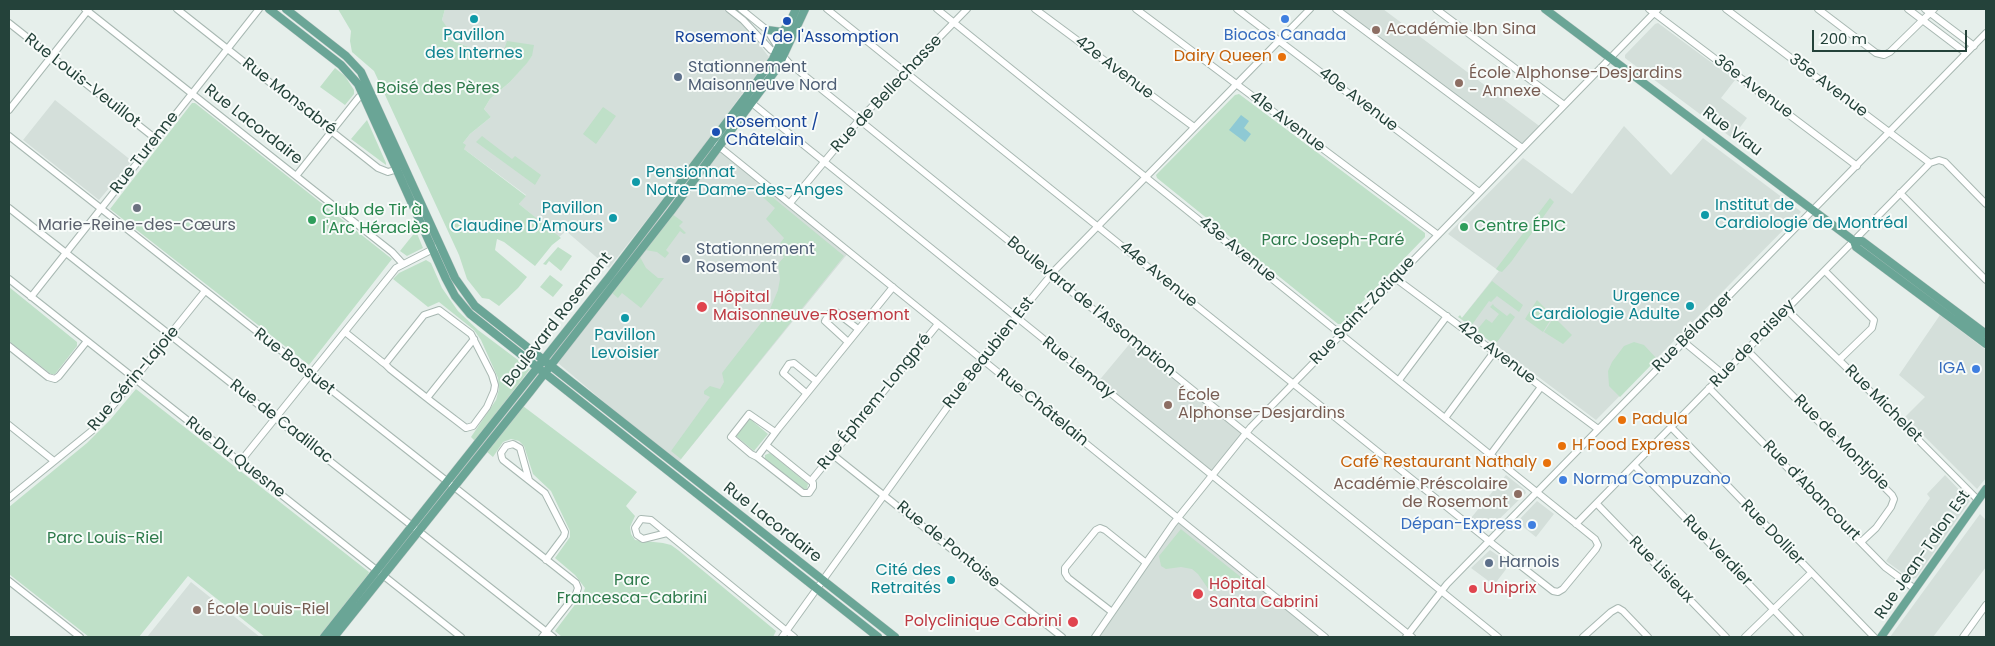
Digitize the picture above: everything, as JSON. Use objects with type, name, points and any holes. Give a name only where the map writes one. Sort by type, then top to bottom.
[{"type":"main road","name":"Rue Lacordaire","points":[[269,9],[346,70],[358,84],[432,250],[454,296],[462,305],[484,326],[878,637]]},
{"type":"main road","name":"Rue Lacordaire","points":[[286,9],[346,56],[361,72],[440,246],[459,284],[475,306],[634,429],[895,637]]},
{"type":"main road","name":"Boulevard Rosemont","points":[[324,637],[380,573],[541,371],[716,144],[748,100],[778,51],[796,9]]},
{"type":"main road","name":"Boulevard Rosemont","points":[[748,100],[784,58],[805,9]]},
{"type":"main road","name":"Rue Viau","points":[[1546,9],[1854,241]]},
{"type":"main road","points":[[767,30],[782,32],[792,19]]},
{"type":"main road","points":[[1986,334],[1862,241],[1854,241],[1856,247],[1986,344]]},
{"type":"main road","points":[[627,438],[634,429]]},
{"type":"main road","name":"Rue Jean-Talon Est","points":[[1881,637],[1986,489]]},
{"type":"main road","name":"Boulevard Rosemont","points":[[334,637],[380,573]]},
{"type":"street","points":[[9,110],[87,9]]},
{"type":"street","name":"Rue Lacordaire","points":[[87,9],[392,252],[403,264]]},
{"type":"street","name":"Rue Monsabré","points":[[177,9],[380,170],[388,172],[396,170]]},
{"type":"street","name":"Rue Turenne","points":[[31,297],[259,9]]},
{"type":"street","name":"Boulevard de l'Assomption","points":[[729,9],[743,20],[771,50],[778,51]]},
{"type":"street","name":"Boulevard de l'Assomption","points":[[741,9],[767,30],[784,58],[1498,637]]},
{"type":"street","name":"44e Avenue","points":[[827,9],[1553,591],[1563,590],[1597,547],[1595,539],[1576,524]]},
{"type":"street","name":"43e Avenue","points":[[937,9],[1576,524]]},
{"type":"street","name":"Rue de Bellechasse","points":[[790,204],[859,120],[967,9]]},
{"type":"street","name":"42e Avenue","points":[[1035,9],[1194,127]]},
{"type":"street","name":"41e Avenue","points":[[1136,9],[1438,235]]},
{"type":"street","name":"40e Avenue","points":[[1236,9],[1479,192]]},
{"type":"street","name":"Rue Beaubien Est","points":[[782,637],[883,494],[982,360],[1051,275],[1310,9]]},
{"type":"street","points":[[1336,9],[1522,148]]},
{"type":"street","points":[[1436,9],[1564,105]]},
{"type":"street","name":"35e Avenue","points":[[1726,9],[1736,12],[1930,163]]},
{"type":"street","points":[[1818,9],[1876,53],[1884,55],[1890,52],[1930,10],[1974,46]]},
{"type":"street","points":[[1908,9],[1966,53]]},
{"type":"street","name":"Rue Saint-Zotique","points":[[1095,637],[1145,562],[1178,517],[1246,434],[1293,382],[1611,58],[1654,10]]},
{"type":"street","name":"36e Avenue","points":[[1654,10],[1857,166]]},
{"type":"street","name":"Rue Louis-Veuillot","points":[[9,23],[156,139]]},
{"type":"street","name":"Rue Bélanger","points":[[1409,636],[1446,584],[1986,33]]},
{"type":"street","points":[[296,176],[362,95],[371,91]]},
{"type":"street","name":"Rue Lemay","points":[[748,100],[1409,636]]},
{"type":"street","name":"Rue Bossuet","points":[[9,136],[576,583],[578,588],[576,594],[544,635]]},
{"type":"street","name":"Rue Châtelain","points":[[716,144],[1325,637]]},
{"type":"street","points":[[1930,163],[1938,160],[1945,162],[1986,204]]},
{"type":"street","name":"Rue de Paisley","points":[[1576,524],[1930,163]]},
{"type":"street","points":[[396,170],[404,167]]},
{"type":"street","points":[[1900,193],[1986,280]]},
{"type":"street","name":"Rue de Cadillac","points":[[9,208],[415,529],[544,635],[553,637]]},
{"type":"street","points":[[240,462],[396,268],[440,246]]},
{"type":"street","points":[[1824,271],[1874,320],[1872,328],[1838,360]]},
{"type":"street","name":"42e Avenue","points":[[1396,278],[1598,429]]},
{"type":"street","name":"Rue Du Quesne","points":[[9,279],[461,637]]},
{"type":"street","points":[[775,432],[749,414],[732,434],[732,439],[757,457],[806,393],[893,287]]},
{"type":"street","name":"Rue Gérin-Lajoie","points":[[9,498],[94,428],[135,380],[205,291]]},
{"type":"street","points":[[345,332],[427,398],[464,427],[469,428],[473,426],[488,407],[495,385],[492,374],[474,339],[467,330],[445,313],[435,310],[423,317],[385,364]]},
{"type":"street","name":"Rue Michelet","points":[[1787,310],[1978,500]]},
{"type":"street","points":[[848,342],[825,321],[830,312],[836,312],[858,329]]},
{"type":"street","points":[[1399,380],[1447,316]]},
{"type":"street","name":"Rue Éphrem-Longpré","points":[[757,457],[806,495],[813,487],[811,481],[938,324]]},
{"type":"street","points":[[427,398],[474,339]]},
{"type":"street","points":[[9,346],[48,377],[55,379],[60,376],[87,341]]},
{"type":"street","points":[[1684,342],[1723,374]]},
{"type":"street","name":"Rue de Montjoie","points":[[1747,350],[1892,494],[1894,499],[1891,507],[1876,528],[1861,542]]},
{"type":"street","points":[[1445,418],[1494,352]]},
{"type":"street","points":[[806,393],[783,373],[789,364],[794,363],[816,381]]},
{"type":"street","points":[[1490,454],[1541,387]]},
{"type":"street","name":"Rue d'Abancourt","points":[[1709,388],[1887,569],[1915,589]]},
{"type":"street","points":[[9,425],[54,461]]},
{"type":"street","name":"Rue Dollier","points":[[1671,427],[1811,574],[1874,637]]},
{"type":"street","points":[[529,480],[520,448],[512,444],[506,446],[502,451],[502,458],[529,480],[547,494],[565,532],[546,560]]},
{"type":"street","points":[[766,445],[811,481]]},
{"type":"street","name":"Rue de Pontoise","points":[[833,455],[1062,637]]},
{"type":"street","name":"Rue Verdier","points":[[1634,466],[1800,637]]},
{"type":"street","name":"Rue Lisieux","points":[[1597,504],[1726,637]]},
{"type":"street","points":[[667,533],[643,539],[637,535],[635,528],[638,521],[648,518],[667,533],[786,631],[794,637]]},
{"type":"street","points":[[1112,612],[1068,578],[1065,568],[1096,530],[1100,528],[1145,562]]},
{"type":"street","points":[[1745,637],[1811,574]]},
{"type":"street","points":[[9,581],[80,637]]},
{"type":"street","points":[[1963,637],[1986,605]]},
{"type":"street","points":[[1583,637],[1618,608],[1648,637]]},
{"type":"shaded area","points":[[445,9],[723,9],[745,26],[769,57],[692,162],[609,268],[566,231],[559,237],[519,204],[526,195],[464,149],[463,143],[470,134],[491,117],[484,109],[490,99],[510,82],[532,56],[501,59],[450,40],[442,20]]},
{"type":"shaded area","name":"École Alphonse-Desjardins - Annexe","points":[[1336,9],[1383,9],[1542,128],[1522,148]]},
{"type":"shaded area","points":[[1658,23],[1735,80],[1721,98],[1747,118],[1732,138],[1625,58],[1625,55]]},
{"type":"shaded area","points":[[55,100],[132,161],[99,200],[23,140]]},
{"type":"shaded area","points":[[1624,126],[1671,175],[1703,138],[1801,212],[1596,420],[1461,319],[1499,271],[1448,234],[1523,158],[1572,194]]},
{"type":"shaded area","name":"Hôpital Maisonneuve-Rosemont","points":[[719,146],[849,252],[677,464],[558,363]]},
{"type":"shaded area","points":[[1940,315],[1986,350],[1986,478],[1977,489],[1905,417],[1925,397],[1899,375]]},
{"type":"shaded area","name":"École Alphonse-Desjardins","points":[[1132,341],[1246,434],[1212,476],[1097,383]]},
{"type":"shaded area","points":[[1506,475],[1525,490],[1526,493],[1487,531],[1471,518]]},
{"type":"shaded area","points":[[1945,475],[1970,501],[1916,578],[1911,579],[1886,561],[1930,498],[1927,494]]},
{"type":"shaded area","points":[[1537,501],[1554,514],[1536,537],[1517,522]]},
{"type":"shaded area","points":[[1980,514],[1986,520],[1986,567],[1933,637],[1890,637]]},
{"type":"shaded area","name":"Hôpital Santa Cabrini","points":[[1178,517],[1325,637],[1095,637]]},
{"type":"shaded area","points":[[1490,550],[1510,564],[1494,585],[1471,568]]},
{"type":"shaded area","name":"École Louis-Riel","points":[[191,582],[260,637],[147,637]]},
{"type":"green space","name":"Boisé des Pères","points":[[338,9],[445,9],[442,20],[448,29],[450,40],[501,59],[507,41],[534,45],[532,56],[527,63],[510,82],[490,99],[484,109],[491,117],[470,134],[463,143],[466,145],[464,149],[526,196],[519,204],[561,238],[552,245],[535,266],[504,242],[497,239],[495,250],[527,277],[499,306],[489,299],[482,298],[467,279],[459,255],[374,71],[352,52],[351,31]]},
{"type":"green space","points":[[335,68],[345,76],[354,90],[354,94],[345,105],[320,87]]},
{"type":"green space","name":"Parc Joseph-Paré","points":[[1239,94],[1425,233],[1425,237],[1341,324],[1338,324],[1157,178],[1156,175],[1235,95]]},
{"type":"green space","points":[[192,103],[195,103],[392,259],[309,365],[110,209]]},
{"type":"green space","points":[[603,107],[616,116],[596,144],[583,134]]},
{"type":"green space","points":[[367,120],[386,163],[386,165],[351,139]]},
{"type":"green space","points":[[482,136],[512,159],[515,156],[541,175],[535,185],[476,142]]},
{"type":"green space","points":[[760,187],[844,256],[681,459],[671,451],[710,397],[704,394],[704,391],[710,386],[720,389],[724,382],[722,373],[768,314],[778,290],[780,279],[778,264],[784,257],[775,250],[784,238],[766,219],[775,208],[756,191]]},
{"type":"green space","points":[[1550,198],[1554,202],[1511,262],[1502,272],[1496,269]]},
{"type":"green space","points":[[672,214],[683,222],[679,226],[686,233],[684,234],[680,231],[666,250],[669,253],[665,258],[657,252],[645,250]]},
{"type":"green space","points":[[416,231],[423,248],[407,256],[400,251]]},
{"type":"green space","points":[[558,247],[572,256],[561,271],[549,261],[546,265],[543,264]]},
{"type":"green space","points":[[640,257],[646,268],[658,278],[664,278],[641,308],[622,293],[618,298],[612,293]]},
{"type":"green space","points":[[426,260],[431,263],[442,288],[458,311],[478,330],[526,366],[526,368],[530,369],[475,441],[471,437],[496,400],[499,389],[498,378],[481,340],[474,330],[439,302],[428,307],[393,279],[399,273]]},
{"type":"green space","points":[[550,275],[563,285],[553,297],[540,287]]},
{"type":"green space","points":[[1492,281],[1523,305],[1519,312],[1497,296],[1491,302],[1489,301],[1471,326],[1458,317],[1460,315],[1462,318]]},
{"type":"green space","points":[[9,287],[77,342],[77,346],[55,374],[51,374],[9,341]]},
{"type":"green space","points":[[1537,300],[1553,316],[1543,332],[1525,319]]},
{"type":"green space","points":[[1493,304],[1507,316],[1510,313],[1515,317],[1495,345],[1476,331],[1486,319],[1492,323],[1499,314],[1490,307]]},
{"type":"green space","points":[[1554,317],[1572,335],[1563,344],[1544,332]]},
{"type":"green space","points":[[1634,342],[1644,345],[1657,359],[1620,397],[1609,386],[1608,371],[1624,346]]},
{"type":"green space","name":"Parc Louis-Riel","points":[[136,389],[369,572],[319,637],[265,637],[188,576],[139,637],[89,637],[9,574],[9,507],[87,443],[110,420]]},
{"type":"green space","name":"Parc Francesca-Cabrini","points":[[523,406],[637,492],[626,506],[635,516],[630,527],[631,534],[635,540],[671,545],[776,631],[773,637],[562,637],[555,631],[583,594],[585,588],[575,575],[555,558],[570,537],[570,531],[551,491],[533,474],[524,446],[519,441],[511,439],[503,442],[493,457],[487,452]]},
{"type":"green space","points":[[750,419],[768,434],[754,451],[736,436]]},
{"type":"green space","points":[[770,453],[808,484],[807,489],[804,489],[765,459],[765,455]]},
{"type":"green space","points":[[1181,529],[1242,578],[1220,590],[1214,591],[1209,590],[1198,574],[1192,569],[1181,567],[1166,569],[1161,566],[1159,556]]},
{"type":"water","points":[[1241,115],[1249,121],[1244,128],[1251,134],[1245,142],[1229,130]]},
{"type":"place","name":"Pavillon des Internes","points":[[474,19]]},
{"type":"place","name":"Biocos Canada","points":[[1285,19]]},
{"type":"place","name":"Rosemont / de l'Assomption","points":[[787,21]]},
{"type":"place","name":"Académie Ibn Sina","points":[[1376,30]]},
{"type":"place","name":"Dairy Queen","points":[[1282,57]]},
{"type":"place","name":"Stationnement Maisonneuve Nord","points":[[678,77]]},
{"type":"place","name":"École Alphonse-Desjardins - Annexe","points":[[1459,83]]},
{"type":"place","name":"Rosemont / Châtelain","points":[[716,132]]},
{"type":"place","name":"Pensionnat Notre-Dame-des-Anges","points":[[636,182]]},
{"type":"place","name":"Marie-Reine-des-Cœurs","points":[[137,208]]},
{"type":"place","name":"Institut de Cardiologie de Montréal","points":[[1705,215]]},
{"type":"place","name":"Pavillon Claudine D'Amours","points":[[613,218]]},
{"type":"place","name":"Club de Tir à l'Arc Héraclès","points":[[312,220]]},
{"type":"place","name":"Centre ÉPIC","points":[[1464,227]]},
{"type":"place","name":"Stationnement Rosemont","points":[[686,259]]},
{"type":"place","name":"Urgence Cardiologie Adulte","points":[[1690,306]]},
{"type":"place","name":"Hôpital Maisonneuve-Rosemont","points":[[702,307]]},
{"type":"place","name":"Pavillon Levoisier","points":[[625,318]]},
{"type":"place","name":"IGA","points":[[1976,369]]},
{"type":"place","name":"École Alphonse-Desjardins","points":[[1168,405]]},
{"type":"place","name":"Padula","points":[[1622,420]]},
{"type":"place","name":"H Food Express","points":[[1562,446]]},
{"type":"place","name":"Café Restaurant Nathaly","points":[[1547,463]]},
{"type":"place","name":"Norma Compuzano","points":[[1563,480]]},
{"type":"place","name":"Académie Préscolaire de Rosemont","points":[[1518,494]]},
{"type":"place","name":"Dépan-Express","points":[[1532,525]]},
{"type":"place","name":"Harnois","points":[[1489,563]]},
{"type":"place","name":"Cité des Retraités","points":[[951,580]]},
{"type":"place","name":"Uniprix","points":[[1473,589]]},
{"type":"place","name":"Hôpital Santa Cabrini","points":[[1198,594]]},
{"type":"place","name":"École Louis-Riel","points":[[197,610]]},
{"type":"place","name":"Polyclinique Cabrini","points":[[1073,622]]}]
